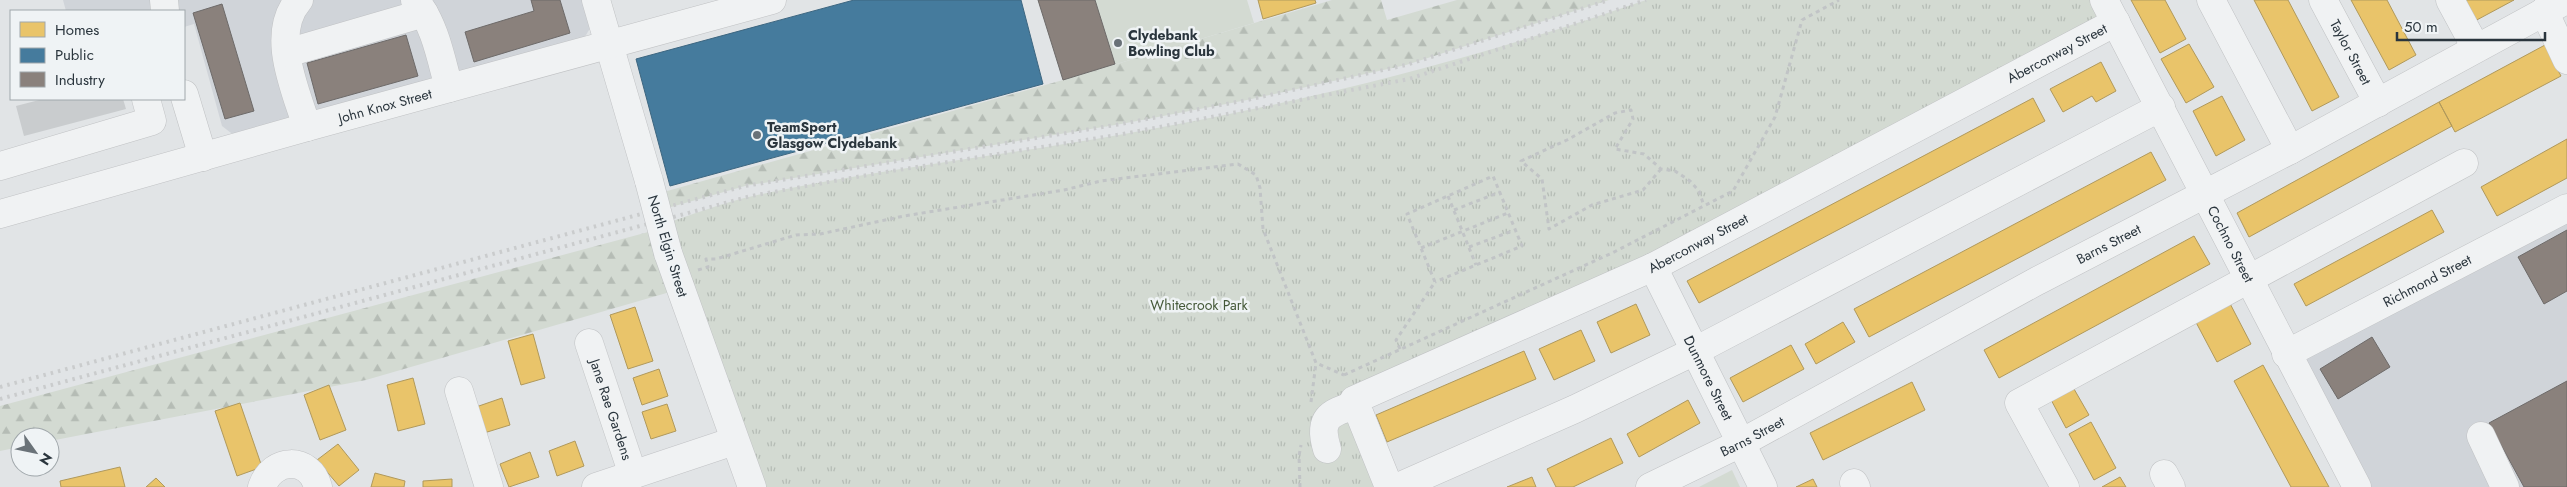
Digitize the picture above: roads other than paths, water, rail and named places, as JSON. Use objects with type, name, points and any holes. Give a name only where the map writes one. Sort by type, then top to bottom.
[{"type":"street","points":[[297,0],[288,24],[285,41],[307,127]]},
{"type":"street","name":"North Elgin Street","points":[[596,0],[672,264],[752,487]]},
{"type":"street","points":[[2211,0],[2290,150]]},
{"type":"street","name":"Taylor Street","points":[[2323,0],[2378,103]]},
{"type":"street","points":[[2450,0],[2476,48]]},
{"type":"street","name":"John Knox Street","points":[[0,214],[307,127],[609,46],[764,1]]},
{"type":"street","points":[[287,53],[420,6],[435,38],[449,88]]},
{"type":"street","points":[[2555,6],[2567,60]]},
{"type":"street","name":"Barns Street","points":[[1650,487],[1741,443],[2037,281],[2290,150],[2555,6]]},
{"type":"street","name":"Cochno Street","points":[[2110,11],[2206,194],[2286,354],[2357,487]]},
{"type":"street","name":"Aberconway Street","points":[[1327,449],[1322,432],[1326,420],[1335,411],[1653,267],[2110,11]]},
{"type":"street","points":[[185,97],[203,157]]},
{"type":"street","points":[[0,166],[152,121],[146,100]]},
{"type":"street","points":[[1398,487],[1575,409],[1695,351],[2161,107]]},
{"type":"street","points":[[2065,487],[2019,403],[2464,164]]},
{"type":"street","name":"Richmond Street","points":[[2286,354],[2567,208]]},
{"type":"street","name":"Dunmore Street","points":[[1653,267],[1763,487]]},
{"type":"street","name":"Jane Rae Gardens","points":[[589,343],[633,476]]},
{"type":"street","points":[[459,391],[489,487]]},
{"type":"street","points":[[1355,403],[1389,487]]},
{"type":"street","points":[[2482,436],[2505,487]]},
{"type":"street","name":"Jane Rae Gardens","points":[[596,487],[734,441]]},
{"type":"street","points":[[262,487],[273,469],[284,464],[296,464],[312,473],[318,487]]},
{"type":"railway","points":[[0,387],[745,186],[1121,124],[1247,100],[1406,65],[1609,0]]},
{"type":"railway","points":[[0,399],[751,196],[873,174],[1123,134],[1409,79],[1646,0]]},
{"type":"place","name":"Clydebank Bowling Club","points":[[1118,43]]},
{"type":"place","name":"TeamSport Glasgow Clydebank","points":[[757,135]]},
{"type":"park label","name":"Whitecrook Park","points":[[1199,305]]}]
